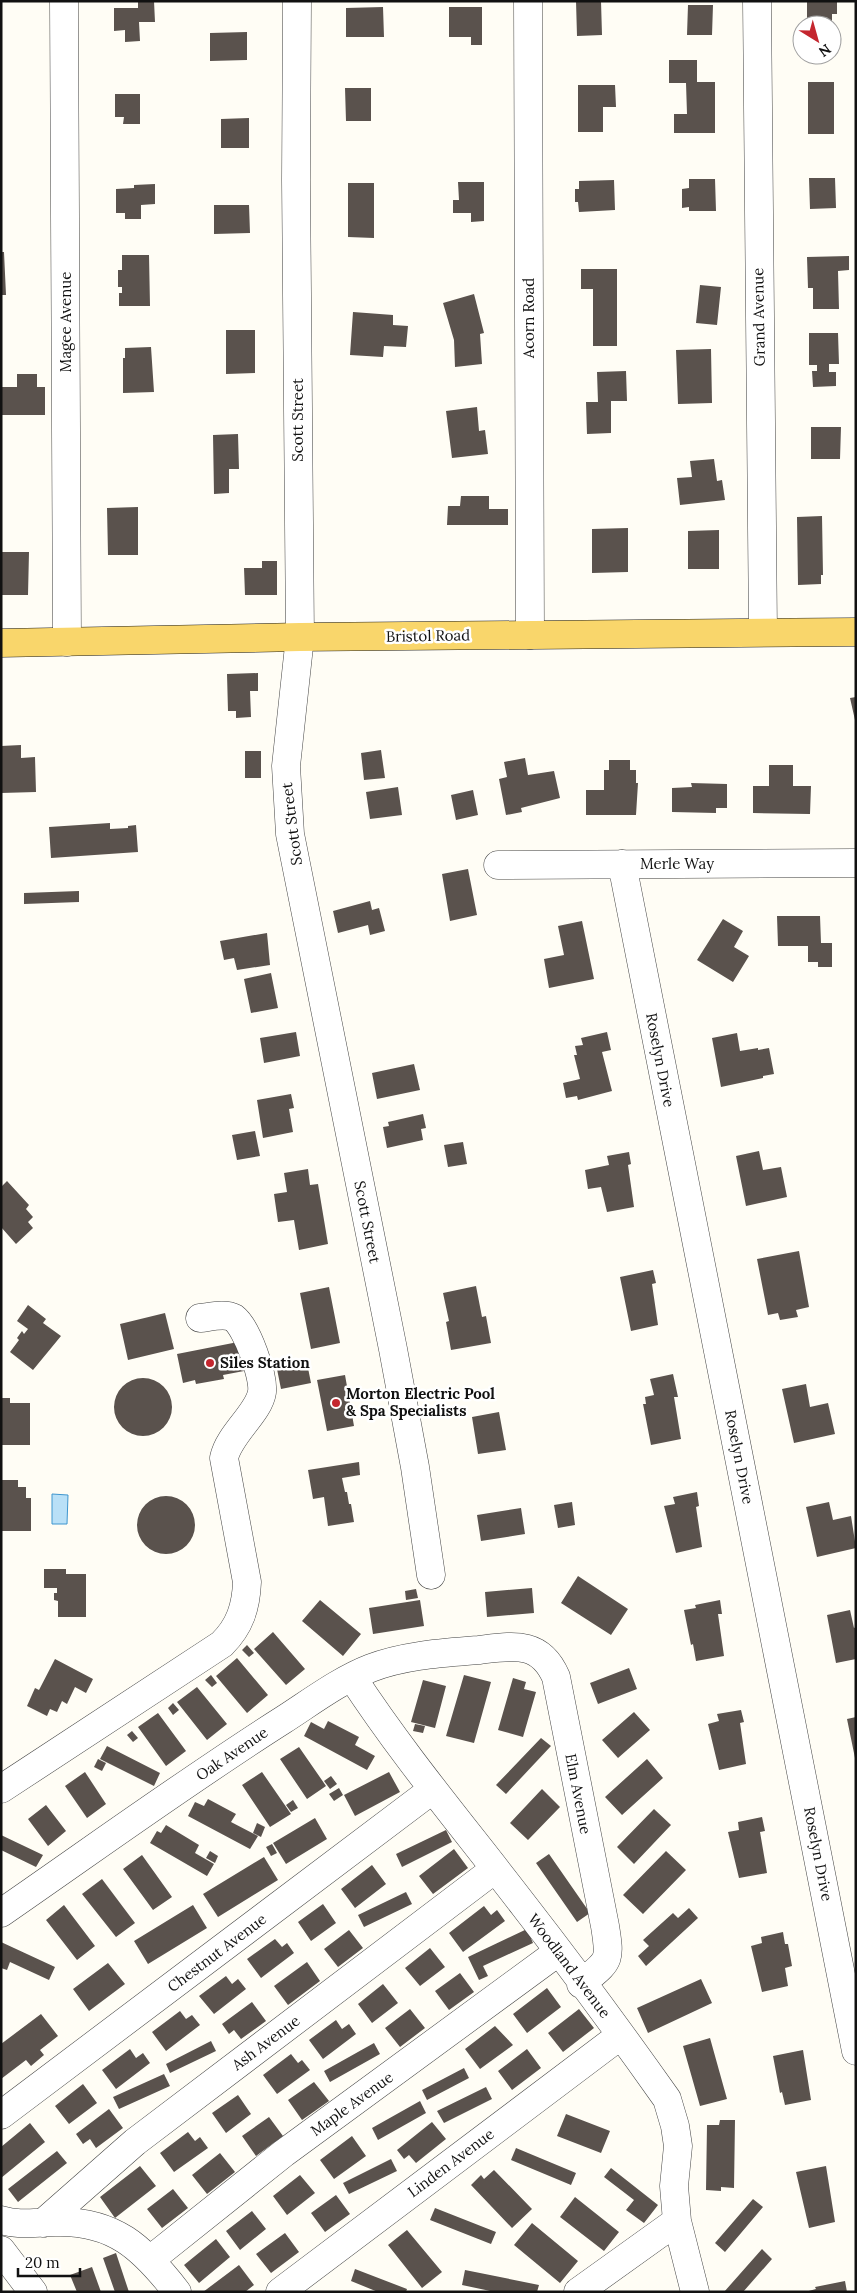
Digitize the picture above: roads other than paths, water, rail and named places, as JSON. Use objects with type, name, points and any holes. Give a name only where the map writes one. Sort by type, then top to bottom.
[{"type":"main road","name":"Bristol Road","points":[[1,644],[300,637],[856,632]]},
{"type":"street","name":"Magee Avenue","points":[[64,1],[67,642]]},
{"type":"street","name":"Scott Street","points":[[297,1],[296,180],[300,637],[286,766],[290,834],[396,1367],[415,1467],[431,1575]]},
{"type":"street","name":"Acorn Road","points":[[528,1],[530,635]]},
{"type":"street","name":"Grand Avenue","points":[[757,1],[763,632]]},
{"type":"street","name":"Merle Way","points":[[498,865],[856,863]]},
{"type":"street","name":"Roselyn Drive","points":[[622,864],[856,2051]]},
{"type":"street","points":[[1,1789],[222,1644],[240,1622],[246,1601],[247,1582],[224,1458],[226,1448],[256,1405],[262,1392],[259,1374],[242,1327],[233,1318],[221,1316],[200,1318]]},
{"type":"street","name":"Elm Avenue","points":[[485,1649],[526,1648],[539,1653],[547,1661],[556,1677],[609,1952],[603,1965],[582,1984]]},
{"type":"street","name":"Oak Avenue","points":[[1,1912],[260,1735],[352,1677],[370,1668],[401,1658],[485,1649]]},
{"type":"street","name":"Woodland Avenue","points":[[352,1677],[379,1718],[432,1790],[495,1869],[667,2099],[678,2146],[674,2186],[678,2221],[695,2292]]},
{"type":"street","name":"Chestnut Avenue","points":[[1,2115],[432,1790]]},
{"type":"street","name":"Ash Avenue","points":[[42,2223],[135,2142],[495,1869]]},
{"type":"street","name":"Maple Avenue","points":[[150,2260],[284,2154],[558,1952]]},
{"type":"street","name":"Linden Avenue","points":[[280,2292],[621,2035]]},
{"type":"street","points":[[1,2220],[24,2225],[56,2222],[106,2229],[134,2244],[177,2292]]},
{"type":"street","points":[[578,2292],[678,2221]]},
{"type":"street","points":[[1,2250],[33,2292]]},
{"type":"water","points":[[52,1494],[68,1495],[67,1524],[52,1524]]},
{"type":"place","name":"Siles Station","points":[[210,1363]]},
{"type":"place","name":"Morton Electric Pool & Spa Specialists","points":[[336,1403]]}]
